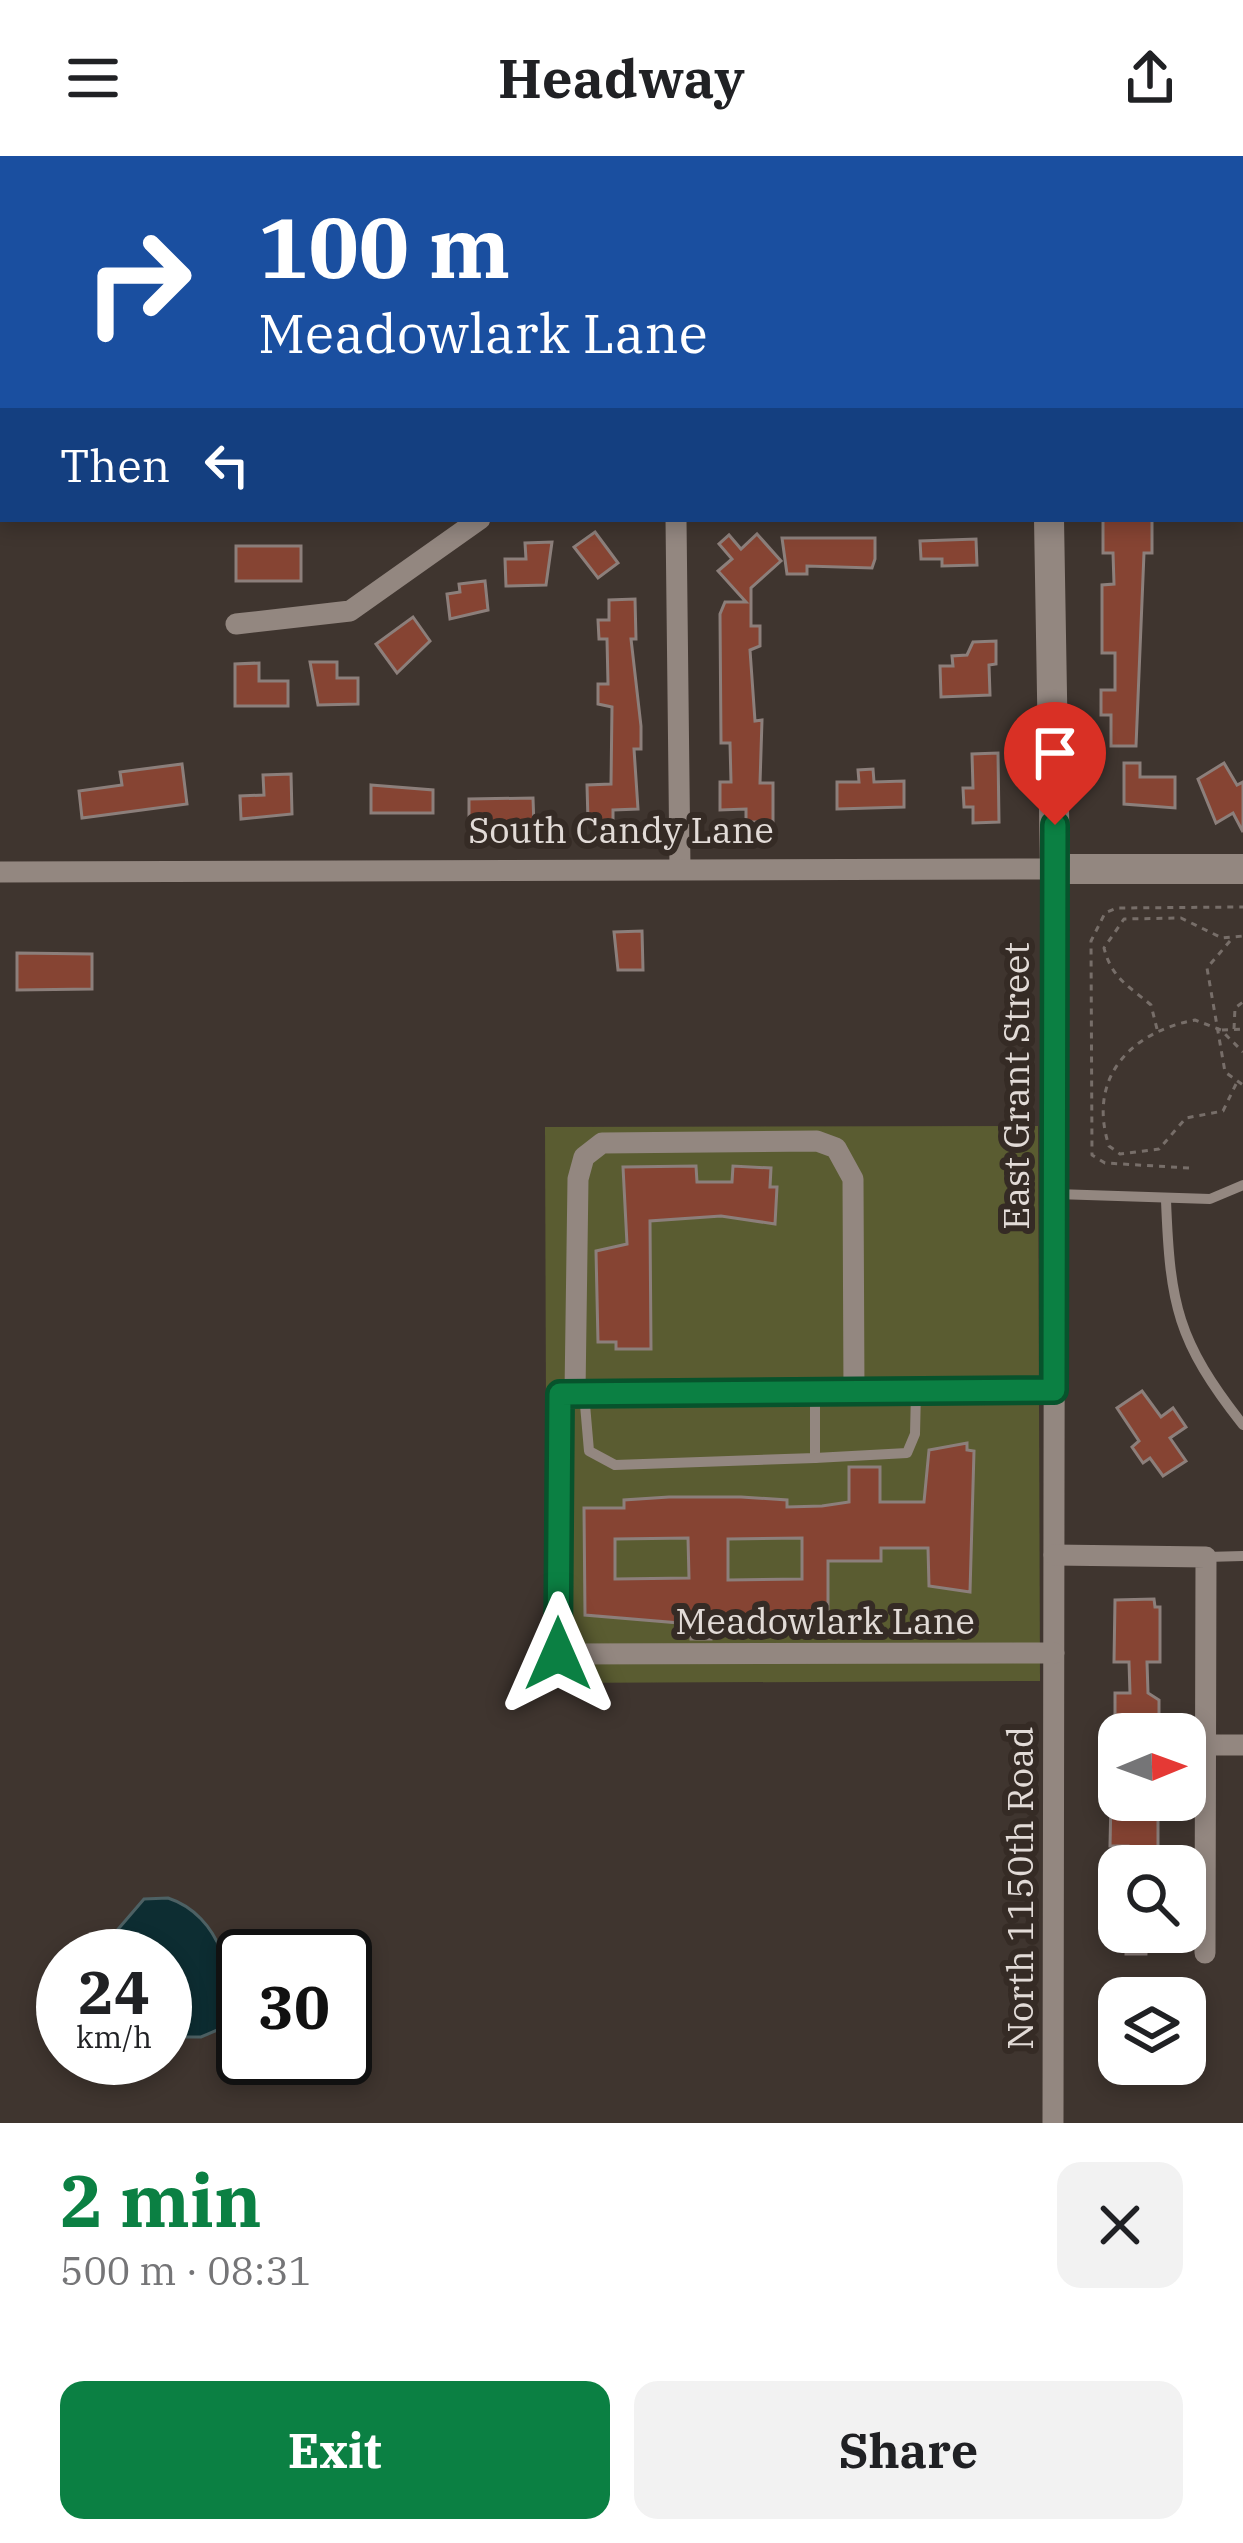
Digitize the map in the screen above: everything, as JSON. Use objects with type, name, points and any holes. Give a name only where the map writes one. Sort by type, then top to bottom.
[{"type":"main road","name":"East Grant Street","points":[[1049,522],[1055,869]]},
{"type":"main road","name":"South Candy Lane","points":[[1055,869],[1243,869]]},
{"type":"street","points":[[236,624],[350,611],[476,522]]},
{"type":"street","points":[[676,522],[680,869]]},
{"type":"street","name":"South Candy Lane","points":[[0,872],[1055,869]]},
{"type":"street","name":"East Grant Street","points":[[1054,1654],[1055,869]]},
{"type":"street","points":[[854,1391],[853,1179],[836,1148],[817,1141],[602,1143],[584,1157],[578,1179],[580,1393],[1054,1390]]},
{"type":"street","name":"Meadowlark Lane","points":[[580,1393],[560,1394],[558,1654],[1054,1654]]},
{"type":"street","points":[[1054,1555],[1206,1557],[1206,1713]]},
{"type":"street","name":"North 1150th Road","points":[[1053,2123],[1054,1654]]},
{"type":"street","points":[[1206,1745],[1243,1745]]},
{"type":"lane","points":[[1056,1194],[1210,1198],[1243,1185]]},
{"type":"lane","points":[[1166,1200],[1174,1310],[1219,1395],[1243,1425]]},
{"type":"lane","points":[[580,1393],[589,1450],[606,1463],[907,1453],[915,1434],[916,1391]]},
{"type":"lane","points":[[815,1392],[815,1458]]},
{"type":"lane","points":[[1206,1557],[1243,1556]]},
{"type":"path","points":[[1189,1168],[1097,1161],[1089,1147],[1091,941],[1105,913],[1117,908],[1243,908]]},
{"type":"path","points":[[1164,908],[1164,917]]},
{"type":"path","points":[[1156,1029],[1151,1005],[1125,987],[1107,961],[1108,936],[1124,919],[1164,917],[1234,938]]},
{"type":"path","points":[[1236,1084],[1220,1052],[1221,1030],[1207,968],[1222,945],[1243,936]]},
{"type":"path","points":[[1091,962],[1107,961]]},
{"type":"path","points":[[1234,1029],[1235,1008],[1243,1002]]},
{"type":"path","points":[[1236,1084],[1223,1111],[1196,1113],[1159,1149],[1132,1154],[1109,1146],[1103,1113],[1118,1058],[1156,1029],[1195,1020],[1221,1030],[1243,1052]]},
{"type":"path","points":[[1221,1030],[1243,1029]]},
{"type":"path","points":[[1236,1084],[1243,1084]]},
{"type":"path","points":[[1090,1092],[1106,1092]]},
{"type":"green space","points":[[1038,1126],[1040,1681],[547,1683],[545,1127]]},
{"type":"water","points":[[168,1898],[186,1906],[213,1934],[216,2031],[192,2037],[192,1929],[118,1929],[144,1899]]},
{"type":"building","points":[[1103,522],[1152,522],[1152,553],[1144,553],[1136,746],[1111,746],[1111,715],[1101,715],[1101,690],[1115,690],[1115,653],[1102,653],[1102,585],[1114,584],[1113,553],[1103,553]]},
{"type":"building","points":[[595,532],[618,563],[598,578],[574,547]]},
{"type":"building","points":[[757,534],[781,561],[751,588],[751,626],[760,626],[760,646],[750,650],[755,721],[762,720],[760,783],[773,783],[773,822],[746,822],[746,809],[720,810],[720,782],[731,782],[730,743],[721,743],[720,614],[725,602],[746,602],[718,571],[732,559],[719,544],[729,535],[741,549]]},
{"type":"building","points":[[782,538],[875,538],[875,559],[872,568],[807,566],[807,574],[787,574]]},
{"type":"building","points":[[976,539],[977,565],[942,566],[942,559],[921,559],[920,541]]},
{"type":"building","points":[[552,542],[546,585],[506,586],[505,559],[526,559],[525,543]]},
{"type":"building","points":[[236,546],[301,546],[301,581],[236,581]]},
{"type":"building","points":[[485,581],[488,610],[450,619],[447,594],[460,592],[459,584]]},
{"type":"building","points":[[635,599],[636,639],[631,639],[641,726],[641,749],[634,749],[638,809],[613,810],[613,820],[588,821],[587,785],[611,784],[612,707],[598,704],[598,684],[608,684],[607,639],[599,639],[598,620],[609,620],[609,600]]},
{"type":"building","points":[[413,617],[430,641],[397,673],[376,644]]},
{"type":"building","points":[[996,641],[996,664],[989,665],[990,695],[941,697],[940,666],[953,666],[952,656],[967,655],[973,642]]},
{"type":"building","points":[[310,662],[337,662],[337,678],[358,678],[358,704],[318,705]]},
{"type":"building","points":[[259,663],[259,681],[288,681],[288,706],[235,706],[235,664]]},
{"type":"building","points":[[998,753],[999,822],[973,823],[973,807],[964,807],[963,788],[973,788],[972,754]]},
{"type":"building","points":[[1124,763],[1140,763],[1140,777],[1175,777],[1175,808],[1124,804]]},
{"type":"building","points":[[1224,763],[1237,785],[1243,782],[1243,832],[1233,813],[1216,823],[1198,779]]},
{"type":"building","points":[[182,764],[187,804],[82,818],[79,791],[122,785],[120,772]]},
{"type":"building","points":[[873,769],[874,782],[904,781],[904,807],[837,809],[837,782],[859,782],[858,770]]},
{"type":"building","points":[[291,774],[292,814],[241,819],[240,796],[264,795],[263,775]]},
{"type":"building","points":[[371,785],[433,790],[433,813],[371,813]]},
{"type":"building","points":[[533,798],[534,826],[469,826],[469,799]]},
{"type":"building","points":[[642,931],[643,970],[618,970],[614,932]]},
{"type":"building","points":[[17,953],[92,954],[92,989],[17,990]]},
{"type":"building","points":[[696,1166],[697,1182],[732,1182],[733,1166],[771,1168],[770,1187],[777,1187],[775,1224],[721,1216],[650,1221],[651,1349],[616,1349],[616,1342],[598,1342],[596,1251],[627,1244],[623,1167]]},
{"type":"building","points":[[1142,1391],[1161,1417],[1173,1408],[1186,1427],[1170,1438],[1186,1461],[1163,1476],[1150,1458],[1143,1463],[1132,1447],[1139,1441],[1117,1408]]},
{"type":"building","points":[[967,1443],[967,1450],[974,1451],[970,1592],[929,1586],[928,1548],[881,1548],[881,1561],[828,1561],[828,1613],[711,1623],[711,1639],[691,1639],[691,1624],[585,1615],[584,1508],[624,1508],[624,1500],[669,1497],[787,1500],[787,1507],[849,1502],[849,1467],[880,1467],[880,1502],[924,1502],[929,1450]],"holes":[[[688,1538],[689,1578],[615,1579],[615,1539]],[[802,1538],[802,1579],[728,1580],[728,1539]]]},
{"type":"building","points":[[1154,1599],[1155,1607],[1160,1607],[1160,1662],[1147,1662],[1148,1693],[1159,1700],[1159,1713],[1115,1713],[1115,1693],[1130,1693],[1129,1662],[1114,1662],[1115,1600]]},
{"type":"building","points":[[1111,1821],[1158,1821],[1158,1845],[1110,1845]]},
{"type":"route","points":[[558,1654],[560,1394],[1054,1390],[1055,825]]}]
